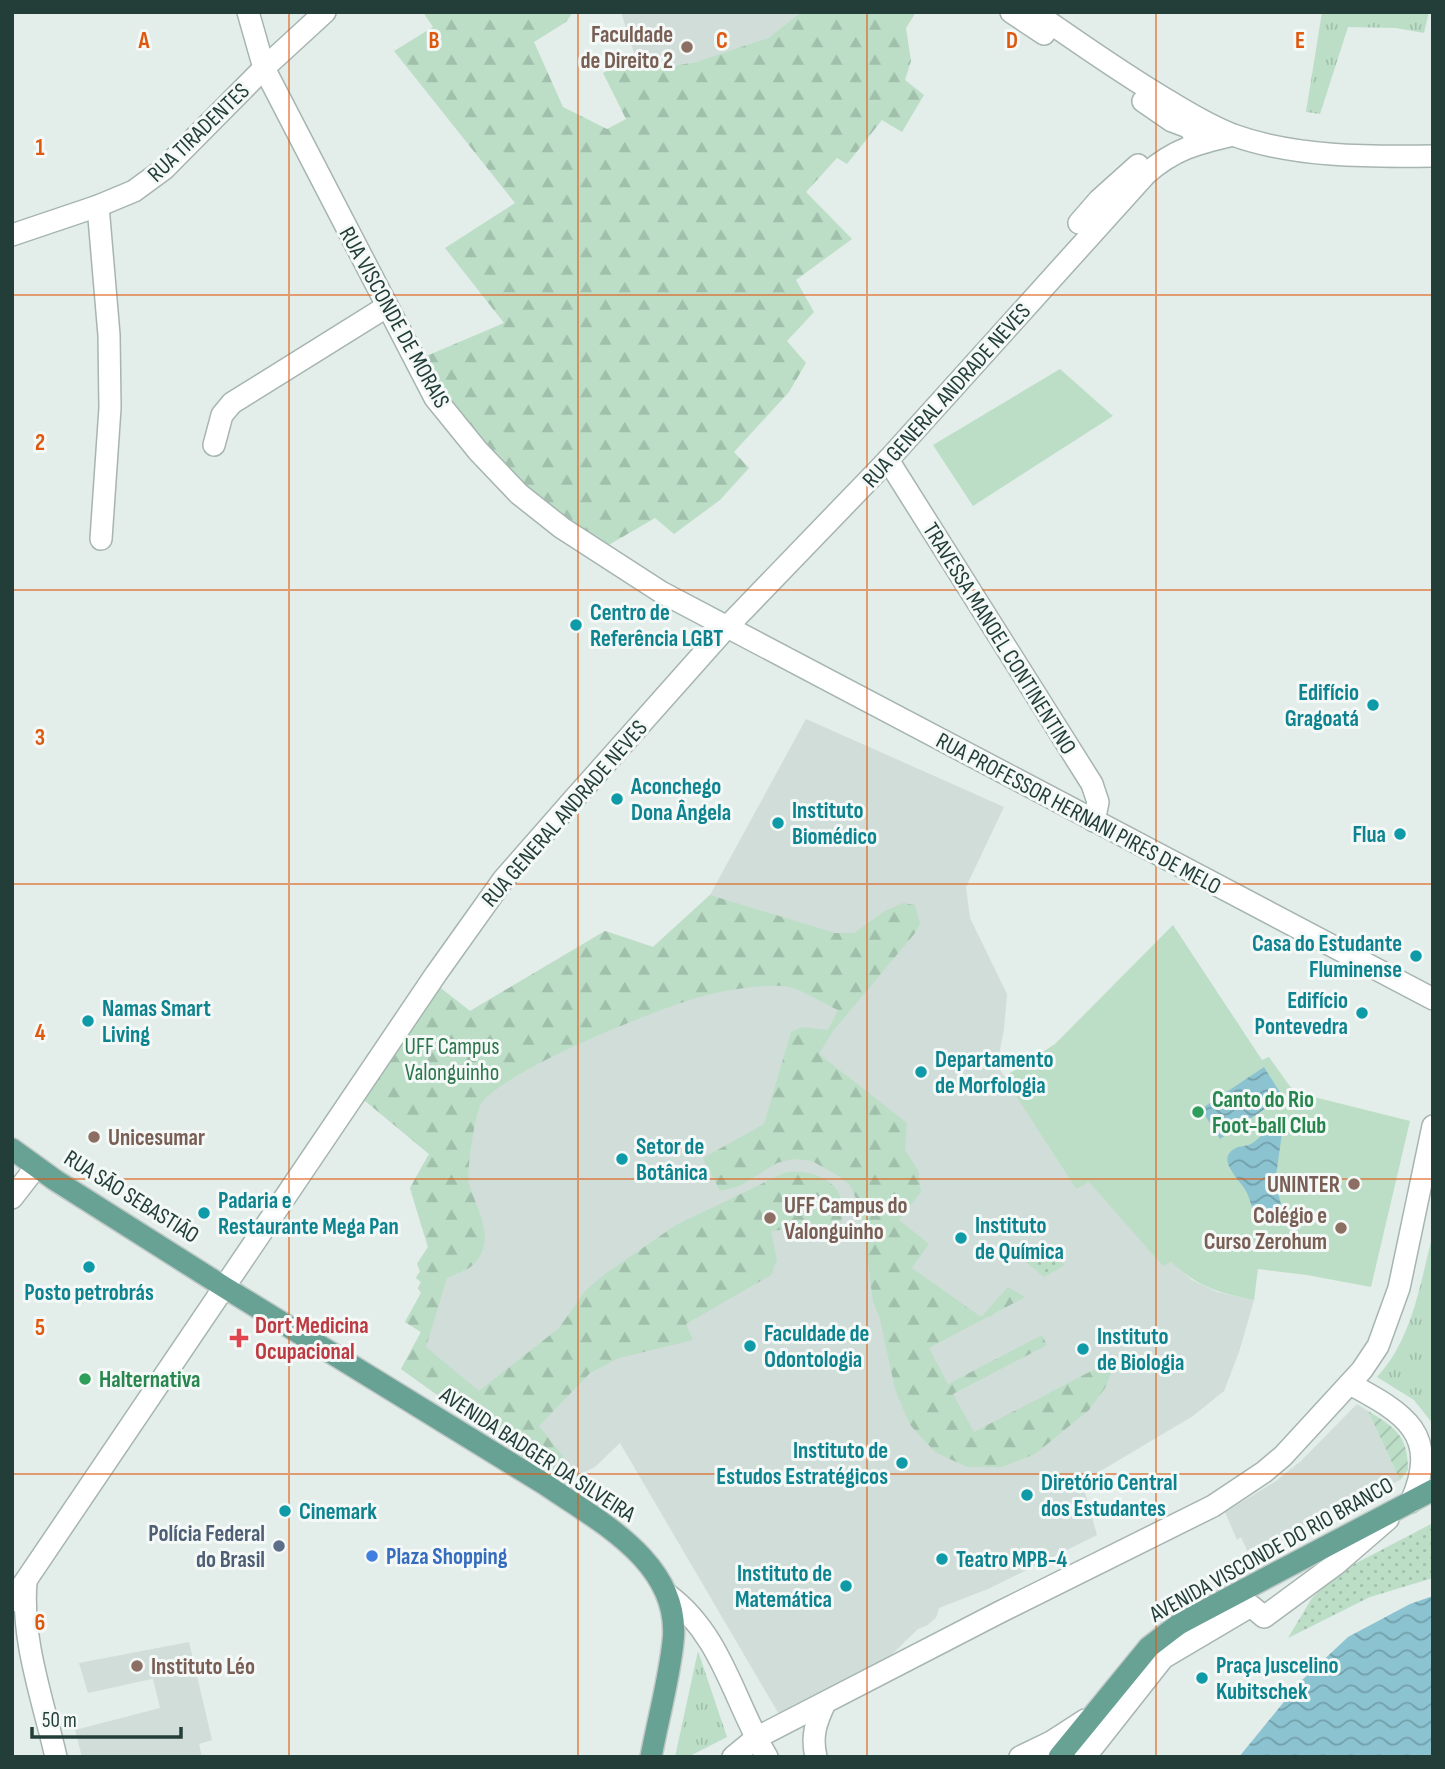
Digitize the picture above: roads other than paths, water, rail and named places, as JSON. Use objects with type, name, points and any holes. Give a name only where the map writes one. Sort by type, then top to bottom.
[{"type":"main road","name":"RUA SÃO SEBASTIÃO","points":[[12,1149],[224,1287]]},
{"type":"main road","name":"AVENIDA BADGER DA SILVEIRA","points":[[224,1287],[594,1516],[637,1552],[655,1572],[668,1595],[674,1619],[674,1640],[651,1757]]},
{"type":"main road","name":"AVENIDA VISCONDE DO RIO BRANCO","points":[[1059,1757],[1149,1647],[1179,1624],[1433,1490]]},
{"type":"street","name":"RUA VISCONDE DE MORAIS","points":[[248,12],[264,68],[435,398],[478,452],[519,494],[562,528],[661,592],[726,628]]},
{"type":"street","name":"RUA TIRADENTES","points":[[12,235],[134,191],[164,169],[264,68],[325,12]]},
{"type":"street","points":[[1010,12],[1172,121],[1196,130],[1145,158],[1099,200],[1079,223]]},
{"type":"street","points":[[1034,12],[1138,83],[1190,114],[1233,135],[1300,150],[1433,156]]},
{"type":"street","name":"RUA GENERAL ANDRADE NEVES","points":[[12,1601],[482,908],[574,799],[726,628],[888,460],[1146,174],[1163,159],[1185,148],[1233,135]]},
{"type":"street","points":[[98,206],[109,335],[110,408],[101,539]]},
{"type":"street","points":[[214,445],[222,415],[232,403],[386,307]]},
{"type":"street","name":"TRAVESSA MANOEL CONTINENTINO","points":[[888,460],[1092,784],[1098,802],[1094,821]]},
{"type":"street","name":"RUA PROFESSOR HERNANI PIRES DE MELO","points":[[726,628],[1433,999]]},
{"type":"street","points":[[733,1757],[761,1747],[825,1703],[1213,1506],[1265,1472],[1283,1456],[1350,1384],[1378,1346],[1399,1288],[1433,1126]]},
{"type":"street","points":[[12,1198],[36,1167]]},
{"type":"street","points":[[1085,1757],[1163,1658],[1251,1606],[1264,1617],[1336,1564],[1406,1504],[1419,1483],[1423,1464],[1416,1434],[1394,1408],[1350,1384]]},
{"type":"street","points":[[26,1580],[24,1601],[32,1657],[56,1757]]},
{"type":"street","points":[[668,1595],[685,1607],[705,1632],[761,1747]]},
{"type":"street","points":[[12,1640],[20,1644],[32,1657]]},
{"type":"street","points":[[816,1757],[814,1731],[825,1703]]},
{"type":"street","points":[[1020,1757],[1068,1732],[1090,1717]]},
{"type":"water","points":[[1264,1067],[1283,1097],[1220,1139],[1201,1109]]},
{"type":"water","points":[[1277,1127],[1282,1133],[1275,1183],[1283,1211],[1279,1216],[1263,1222],[1254,1212],[1247,1193],[1228,1163],[1228,1157],[1238,1147],[1249,1145],[1268,1130]]},
{"type":"water","points":[[1433,1596],[1433,1757],[1239,1757],[1300,1682],[1348,1637],[1410,1604]]},
{"type":"place","name":"Faculdade de Direito 2","points":[[687,47]]},
{"type":"place","name":"Centro de Referência LGBT","points":[[576,625]]},
{"type":"place","name":"Edifício Gragoatá","points":[[1373,705]]},
{"type":"place","name":"Aconchego Dona Ângela","points":[[617,799]]},
{"type":"place","name":"Instituto Biomédico","points":[[778,823]]},
{"type":"place","name":"Flua","points":[[1400,834]]},
{"type":"place","name":"Casa do Estudante Fluminense","points":[[1416,956]]},
{"type":"place","name":"Edifício Pontevedra","points":[[1362,1013]]},
{"type":"place","name":"Namas Smart Living","points":[[88,1021]]},
{"type":"place","name":"Departamento de Morfologia","points":[[921,1072]]},
{"type":"place","name":"Canto do Rio Foot-ball Club","points":[[1198,1112]]},
{"type":"place","name":"Unicesumar","points":[[94,1137]]},
{"type":"place","name":"Setor de Botânica","points":[[622,1159]]},
{"type":"place","name":"UNINTER","points":[[1354,1184]]},
{"type":"place","name":"Padaria e Restaurante Mega Pan","points":[[204,1213]]},
{"type":"place","name":"UFF Campus do Valonguinho","points":[[770,1218]]},
{"type":"place","name":"Colégio e Curso Zerohum","points":[[1341,1228]]},
{"type":"place","name":"Instituto de Química","points":[[961,1238]]},
{"type":"place","name":"Posto petrobrás","points":[[89,1267]]},
{"type":"place","name":"Dort Medicina Ocupacional","points":[[239,1338]]},
{"type":"place","name":"Faculdade de Odontologia","points":[[750,1346]]},
{"type":"place","name":"Instituto de Biologia","points":[[1083,1349]]},
{"type":"place","name":"Halternativa","points":[[85,1379]]},
{"type":"place","name":"Instituto de Estudos Estratégicos","points":[[902,1463]]},
{"type":"place","name":"Diretório Central dos Estudantes","points":[[1027,1495]]},
{"type":"place","name":"Cinemark","points":[[285,1511]]},
{"type":"place","name":"Polícia Federal do Brasil","points":[[279,1546]]},
{"type":"place","name":"Plaza Shopping","points":[[372,1556]]},
{"type":"place","name":"Teatro MPB-4","points":[[942,1559]]},
{"type":"place","name":"Instituto de Matemática","points":[[846,1586]]},
{"type":"place","name":"Instituto Léo","points":[[137,1666]]},
{"type":"place","name":"Praça Juscelino Kubitschek","points":[[1202,1678]]},
{"type":"park label","name":"UFF Campus Valonguinho","points":[[452,1059]]}]
